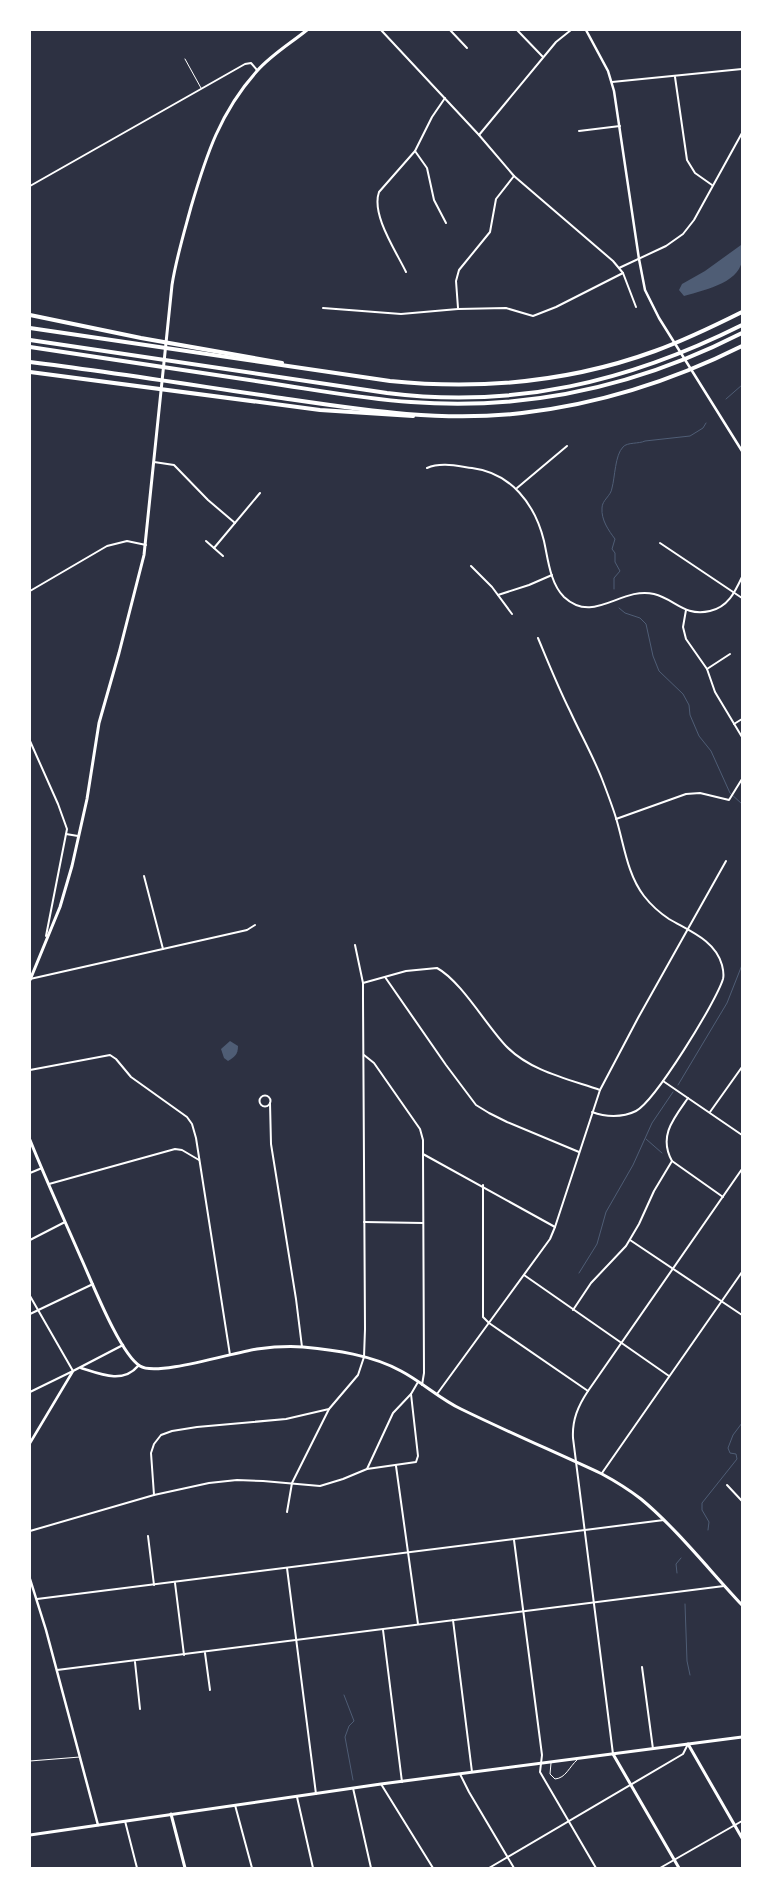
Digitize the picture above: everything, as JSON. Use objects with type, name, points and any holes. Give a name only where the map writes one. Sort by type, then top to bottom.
[{"type":"highway","points":[[30,328],[390,381],[471,385],[528,381],[590,370],[653,352],[695,335],[742,312]]},
{"type":"highway","points":[[30,315],[149,340],[262,358],[297,367]]},
{"type":"highway","points":[[30,340],[387,393],[471,397],[538,392],[602,380],[675,356],[742,325]]},
{"type":"highway","points":[[30,347],[375,398],[424,403],[472,404],[545,398],[608,386],[677,363],[742,333]]},
{"type":"highway","points":[[30,372],[330,411],[442,416],[521,413],[594,401],[668,380],[742,346]]},
{"type":"highway","points":[[30,362],[354,408],[442,416]]},
{"type":"main road","points":[[30,980],[63,895],[87,799],[99,723],[146,545],[167,324],[177,261],[209,148],[228,109],[258,70],[307,30]]},
{"type":"main road","points":[[31,1142],[93,1284],[130,1358],[138,1366],[146,1369],[163,1368],[257,1349],[302,1347],[364,1357],[391,1366],[461,1409],[602,1474],[635,1494],[664,1520],[742,1605]]},
{"type":"main road","points":[[30,1835],[382,1784],[742,1737]]},
{"type":"main road","points":[[688,1744],[742,1838]]},
{"type":"main road","points":[[613,1754],[679,1868]]},
{"type":"main road","points":[[171,1814],[185,1868]]},
{"type":"street","points":[[381,30],[479,135],[514,176],[613,261],[623,273],[636,307]]},
{"type":"street","points":[[450,30],[467,48]]},
{"type":"street","points":[[517,30],[543,57]]},
{"type":"street","points":[[479,135],[556,42],[571,30]]},
{"type":"street","points":[[586,30],[612,82],[639,258],[649,299],[742,451]]},
{"type":"street","points":[[30,186],[245,64],[251,63],[258,70]]},
{"type":"street","points":[[612,82],[742,69]]},
{"type":"street","points":[[675,76],[687,160],[696,172],[712,185]]},
{"type":"street","points":[[406,272],[383,225],[377,202],[380,192],[416,152],[432,117],[445,98]]},
{"type":"street","points":[[580,131],[620,126]]},
{"type":"street","points":[[619,268],[666,246],[683,234],[694,220],[742,133]]},
{"type":"street","points":[[416,152],[427,168],[434,200],[446,223]]},
{"type":"street","points":[[458,309],[456,281],[459,270],[490,232],[496,199],[514,176]]},
{"type":"street","points":[[323,308],[401,314],[458,309],[506,308],[530,315],[539,314],[623,273]]},
{"type":"street","points":[[517,488],[567,446]]},
{"type":"street","points":[[154,462],[174,466],[196,489],[235,523]]},
{"type":"street","points":[[427,468],[440,464],[478,468],[501,477],[517,488],[533,509],[541,530],[552,575],[563,596],[580,606],[599,607],[629,594],[645,593],[660,596],[686,610],[697,613],[715,610],[724,604],[734,593],[742,577]]},
{"type":"street","points":[[214,548],[260,493]]},
{"type":"street","points":[[30,591],[107,546],[127,541],[146,545]]},
{"type":"street","points":[[206,541],[223,556]]},
{"type":"street","points":[[660,543],[742,598]]},
{"type":"street","points":[[471,566],[498,595],[512,614]]},
{"type":"street","points":[[498,595],[552,575]]},
{"type":"street","points":[[686,610],[683,627],[686,639],[707,669],[715,692],[742,738]]},
{"type":"street","points":[[538,638],[555,681],[602,778],[630,868],[642,894],[664,915],[713,947],[720,960],[723,976],[696,1030],[647,1102],[635,1112],[617,1116],[592,1112]]},
{"type":"street","points":[[707,669],[730,654]]},
{"type":"street","points":[[734,724],[742,720]]},
{"type":"street","points":[[30,741],[58,804],[64,820],[66,834],[45,941]]},
{"type":"street","points":[[616,819],[686,794],[700,793],[727,800],[731,799],[742,779]]},
{"type":"street","points":[[66,834],[78,836]]},
{"type":"street","points":[[437,1395],[550,1239],[600,1090],[726,861]]},
{"type":"street","points":[[144,876],[163,950]]},
{"type":"street","points":[[30,980],[246,930],[255,925]]},
{"type":"street","points":[[287,1512],[292,1483],[329,1409],[354,1380],[364,1357],[363,983],[355,946]]},
{"type":"street","points":[[363,983],[423,968],[437,968],[452,979],[506,1046],[520,1058],[538,1068],[600,1090]]},
{"type":"street","points":[[385,977],[476,1105],[489,1114],[579,1152]]},
{"type":"street","points":[[363,1055],[374,1063],[420,1129],[423,1140],[424,1373],[422,1385]]},
{"type":"street","points":[[30,1070],[112,1056],[131,1076],[190,1121],[196,1138],[230,1355]]},
{"type":"street","points":[[710,1112],[742,1067]]},
{"type":"street","points":[[663,1081],[742,1134]]},
{"type":"street","points":[[270,1103],[267,1106],[263,1106],[260,1103],[260,1098],[268,1096],[270,1103],[271,1144],[302,1347]]},
{"type":"street","points":[[688,1098],[673,1118],[669,1128],[666,1144],[668,1155],[672,1162],[723,1197]]},
{"type":"street","points":[[49,1184],[175,1150],[182,1150],[199,1160]]},
{"type":"street","points":[[423,1154],[483,1185],[555,1227]]},
{"type":"street","points":[[572,1310],[591,1283],[616,1259],[630,1240],[644,1216],[652,1195],[672,1162]]},
{"type":"street","points":[[30,1173],[42,1168]]},
{"type":"street","points":[[613,1754],[572,1426],[577,1408],[588,1391],[742,1169]]},
{"type":"street","points":[[483,1185],[482,1313],[484,1318],[588,1391]]},
{"type":"street","points":[[30,1240],[65,1222]]},
{"type":"street","points":[[364,1222],[423,1223]]},
{"type":"street","points":[[630,1240],[742,1315]]},
{"type":"street","points":[[602,1474],[742,1272]]},
{"type":"street","points":[[524,1275],[669,1376]]},
{"type":"street","points":[[30,1314],[93,1284]]},
{"type":"street","points":[[30,1296],[73,1371]]},
{"type":"street","points":[[30,1392],[123,1345]]},
{"type":"street","points":[[79,1368],[111,1377],[133,1372],[138,1366]]},
{"type":"street","points":[[30,1444],[73,1371]]},
{"type":"street","points":[[367,1469],[393,1414],[411,1394],[418,1382]]},
{"type":"street","points":[[30,1531],[154,1495],[225,1481],[250,1480],[315,1486],[352,1476],[367,1469],[416,1462],[418,1456],[411,1394]]},
{"type":"street","points":[[154,1495],[151,1453],[157,1440],[167,1432],[197,1427],[286,1419],[329,1409]]},
{"type":"street","points":[[396,1466],[418,1625]]},
{"type":"street","points":[[727,1485],[742,1501]]},
{"type":"street","points":[[37,1599],[664,1520]]},
{"type":"street","points":[[148,1536],[154,1585]]},
{"type":"street","points":[[514,1540],[542,1755],[540,1772],[596,1868]]},
{"type":"street","points":[[287,1568],[316,1794]]},
{"type":"street","points":[[30,1578],[57,1670],[98,1824]]},
{"type":"street","points":[[175,1583],[184,1655]]},
{"type":"street","points":[[57,1670],[724,1586]]},
{"type":"street","points":[[453,1620],[472,1772]]},
{"type":"street","points":[[383,1629],[402,1782]]},
{"type":"street","points":[[205,1652],[210,1690]]},
{"type":"street","points":[[135,1661],[140,1709]]},
{"type":"street","points":[[642,1667],[653,1749]]},
{"type":"street","points":[[489,1868],[684,1754],[688,1744]]},
{"type":"street","points":[[460,1774],[514,1868]]},
{"type":"street","points":[[382,1784],[433,1868]]},
{"type":"street","points":[[353,1788],[371,1868]]},
{"type":"street","points":[[297,1796],[313,1868]]},
{"type":"street","points":[[235,1805],[252,1868]]},
{"type":"street","points":[[125,1821],[137,1868]]},
{"type":"street","points":[[660,1868],[742,1821]]},
{"type":"lane","points":[[186,60],[201,88]]},
{"type":"lane","points":[[30,1761],[80,1757]]},
{"type":"lane","points":[[552,1763],[550,1774],[557,1779],[563,1778],[577,1759]]},
{"type":"water","points":[[741,245],[742,257],[740,267],[726,281],[684,296],[679,290],[682,284],[705,271]]},
{"type":"water","points":[[230,1041],[238,1046],[238,1049],[236,1055],[228,1061],[224,1058],[221,1049]]},
{"type":"waterway","points":[[726,399],[742,385]]},
{"type":"waterway","points":[[614,589],[614,578],[620,571],[615,562],[615,553],[612,549],[615,539],[604,521],[602,508],[611,491],[620,451],[625,445],[690,436],[703,428],[706,423]]},
{"type":"waterway","points":[[619,608],[625,613],[640,618],[646,624],[653,656],[659,671],[683,694],[689,705],[690,715],[699,736],[711,751],[730,793],[742,804]]},
{"type":"waterway","points":[[678,1085],[727,1003],[742,965]]},
{"type":"waterway","points":[[579,1273],[597,1244],[606,1212],[633,1165],[652,1123],[673,1092]]},
{"type":"waterway","points":[[646,1139],[662,1153]]},
{"type":"waterway","points":[[708,1530],[709,1522],[702,1510],[702,1503],[737,1459],[736,1454],[730,1453],[728,1448],[733,1435],[742,1423]]},
{"type":"waterway","points":[[677,1573],[676,1564],[681,1558]]},
{"type":"waterway","points":[[685,1604],[687,1661],[690,1675]]},
{"type":"waterway","points":[[344,1695],[354,1721],[349,1726],[345,1737],[353,1780]]}]
